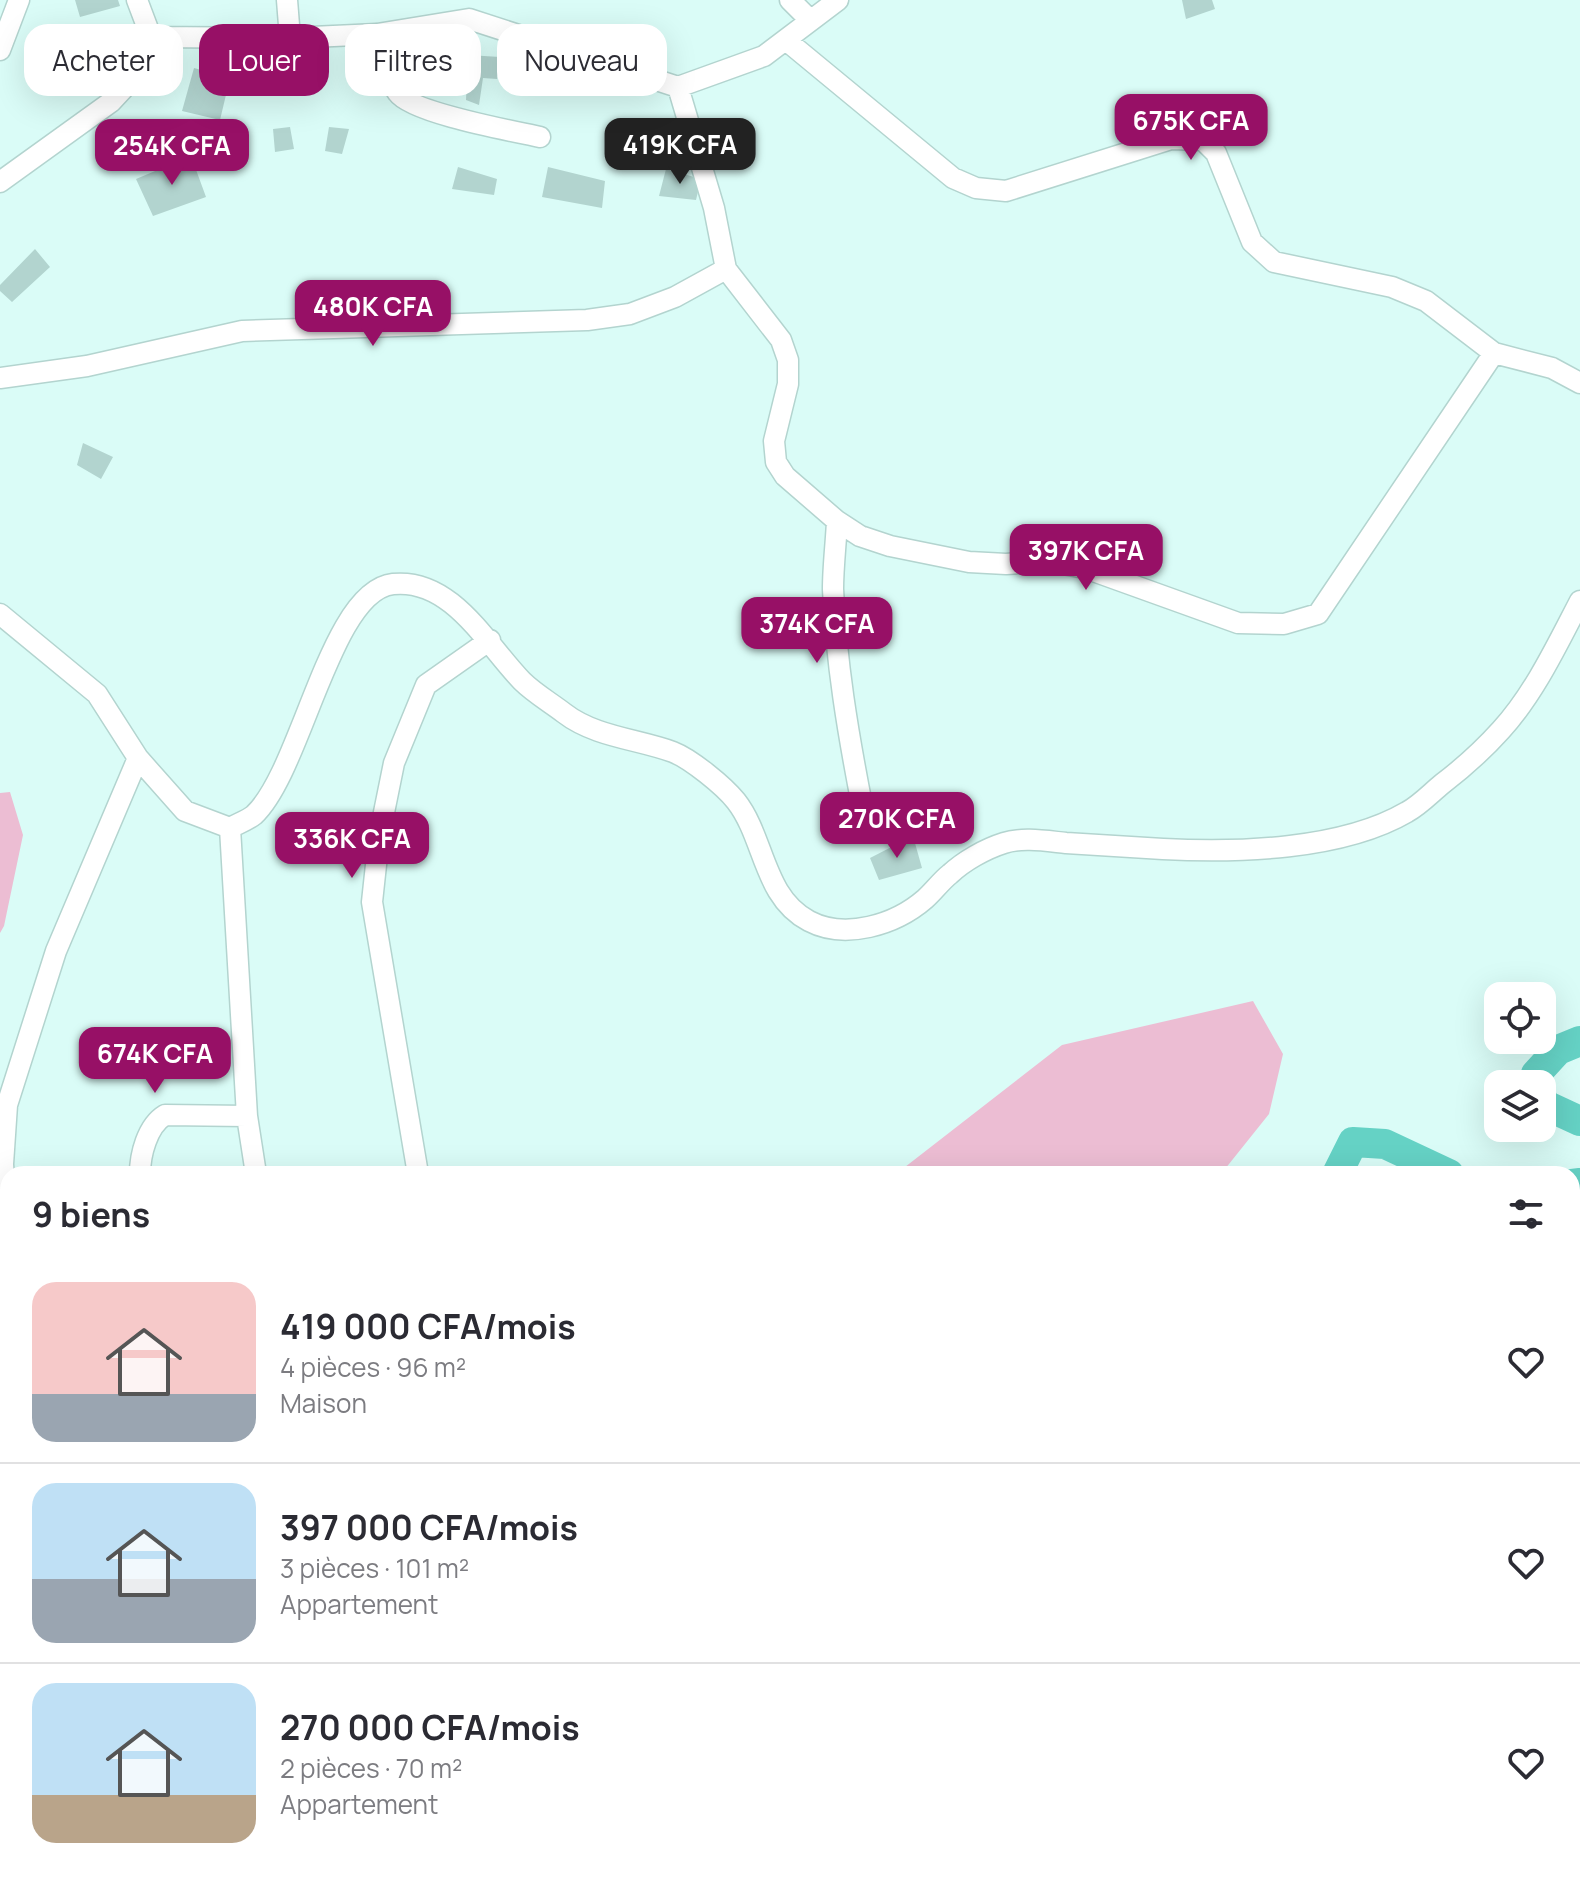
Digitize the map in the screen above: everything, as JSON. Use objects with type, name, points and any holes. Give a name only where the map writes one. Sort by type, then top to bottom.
[{"type":"street","points":[[0,50],[19,0]]},
{"type":"street","points":[[137,0],[146,24]]},
{"type":"street","points":[[287,0],[289,24]]},
{"type":"street","points":[[790,0],[810,20]]},
{"type":"street","points":[[438,24],[469,19],[678,87],[764,56],[838,0]]},
{"type":"street","points":[[787,41],[953,178],[976,188],[1006,191],[1171,139],[1203,140],[1216,153],[1252,242],[1274,262],[1392,287],[1426,301],[1494,353],[1552,368],[1580,383]]},
{"type":"street","points":[[678,87],[714,208],[726,269],[781,340],[788,360],[788,384],[774,441],[776,462],[785,476],[837,521],[860,536],[890,546],[969,562],[1006,564],[1046,561],[1085,568],[1238,623],[1284,624],[1318,614],[1494,353]]},
{"type":"street","points":[[0,182],[117,96]]},
{"type":"street","points":[[399,96],[432,110],[540,137]]},
{"type":"street","points":[[0,378],[87,366],[242,331],[587,320],[630,314],[675,297],[726,269]]},
{"type":"street","points":[[837,521],[833,585],[836,638],[845,722],[862,805]]},
{"type":"street","points":[[230,828],[253,815],[269,793],[299,735],[340,633],[364,600],[385,585],[411,583],[435,590],[490,640],[523,682],[574,721],[677,754],[715,781],[736,801],[777,890],[789,906],[807,920],[833,930],[865,928],[888,921],[922,902],[951,872],[1007,841],[1201,851],[1309,845],[1361,831],[1408,812],[1464,766],[1504,727],[1535,684],[1580,601]]},
{"type":"street","points":[[0,614],[97,694],[138,758],[185,811],[230,828]]},
{"type":"street","points":[[417,1166],[372,902],[379,837],[394,763],[426,685],[490,640]]},
{"type":"street","points":[[3,1166],[7,1105],[56,951],[138,758]]},
{"type":"street","points":[[230,828],[247,1116],[255,1166]]},
{"type":"street","points":[[140,1166],[140,1157],[157,1120],[165,1115],[247,1116]]},
{"type":"shaded area","points":[[10,792],[23,835],[0,933],[0,793]]},
{"type":"shaded area","points":[[1253,1001],[1283,1054],[1269,1114],[1227,1166],[906,1166],[1062,1045]]},
{"type":"building","points":[[75,0],[118,0],[120,6],[80,17]]},
{"type":"building","points":[[1182,0],[1212,0],[1215,9],[1186,19]]},
{"type":"building","points":[[481,56],[497,57],[497,79],[483,78],[481,92]]},
{"type":"building","points":[[194,68],[199,69],[199,96],[226,96],[220,120],[182,111]]},
{"type":"building","points":[[466,96],[480,96],[479,105],[466,100]]},
{"type":"building","points":[[290,127],[294,149],[275,152],[273,129]]},
{"type":"building","points":[[329,127],[349,129],[342,154],[325,151]]},
{"type":"building","points":[[191,156],[206,197],[153,216],[136,179]]},
{"type":"building","points":[[458,167],[497,179],[494,195],[452,189]]},
{"type":"building","points":[[548,167],[605,181],[602,208],[542,197]]},
{"type":"building","points":[[666,169],[701,179],[696,200],[659,196]]},
{"type":"building","points":[[35,249],[50,267],[12,302],[0,291],[0,285]]},
{"type":"building","points":[[83,443],[113,457],[101,479],[77,465]]},
{"type":"building","points":[[913,836],[922,868],[879,880],[870,858]]},
{"type":"waterway","points":[[1540,1070],[1558,1050],[1580,1041]]},
{"type":"waterway","points":[[1556,1110],[1580,1121]]},
{"type":"waterway","points":[[1341,1166],[1353,1142],[1385,1144],[1432,1166]]}]
